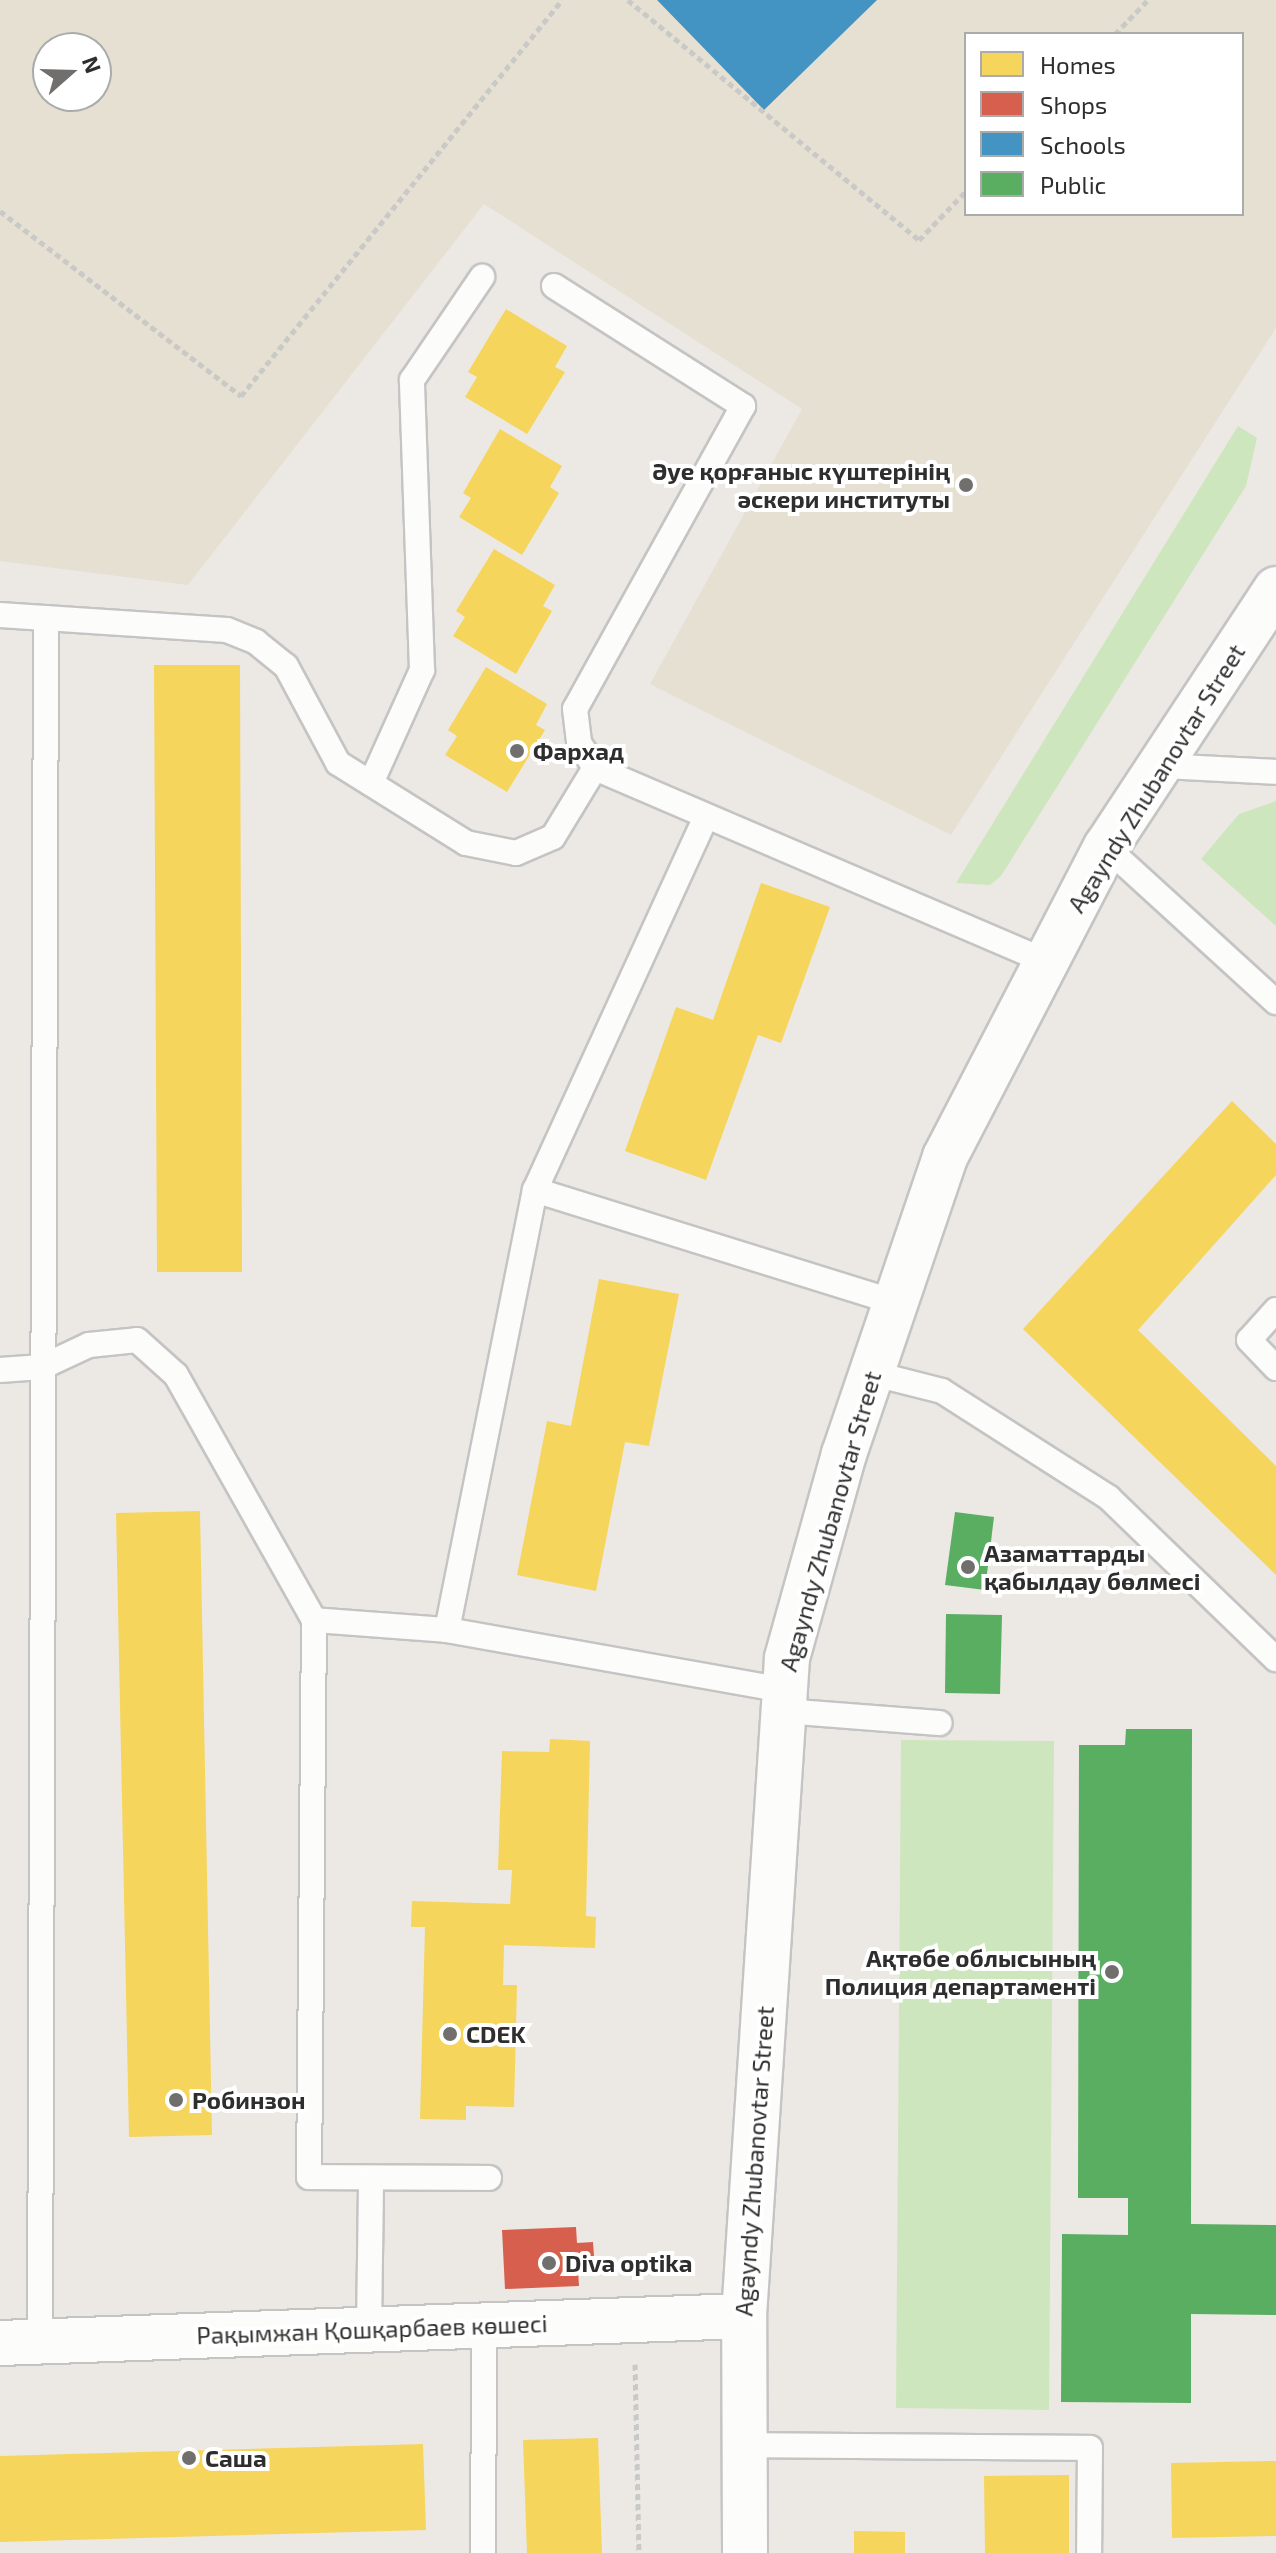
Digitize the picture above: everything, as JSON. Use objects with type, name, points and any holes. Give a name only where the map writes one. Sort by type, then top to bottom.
[{"type":"street","name":"Agayndy Zhubanovtar Street","points":[[745,2553],[744,2316],[787,1658],[871,1373],[945,1157],[1044,960],[1106,847],[1276,589]]},
{"type":"street","name":"Рақымжан Қошқарбаев көшесі","points":[[20,2342],[744,2316]]},
{"type":"lane","points":[[371,783],[422,670],[412,380],[482,277]]},
{"type":"lane","points":[[554,286],[743,406],[575,709],[579,743],[595,768],[1044,960]]},
{"type":"lane","points":[[0,615],[227,630],[256,642],[286,666],[338,763],[466,843],[516,853],[553,837],[595,768]]},
{"type":"lane","points":[[20,2342],[42,1367],[46,618]]},
{"type":"lane","points":[[1162,766],[1276,772]]},
{"type":"lane","points":[[447,1630],[535,1190],[706,816]]},
{"type":"lane","points":[[1106,847],[1276,1002]]},
{"type":"lane","points":[[535,1190],[895,1302]]},
{"type":"lane","points":[[1276,1310],[1249,1340],[1276,1368]]},
{"type":"lane","points":[[0,1370],[42,1367],[89,1345],[137,1340],[176,1375],[314,1620],[309,2177],[489,2178]]},
{"type":"lane","points":[[871,1373],[942,1391],[1109,1498],[1276,1659]]},
{"type":"lane","points":[[314,1620],[447,1630],[783,1700],[940,1723]]},
{"type":"lane","points":[[369,2329],[371,2178]]},
{"type":"lane","points":[[483,2553],[484,2325]]},
{"type":"lane","points":[[744,2445],[1090,2448],[1089,2553]]},
{"type":"path","points":[[0,211],[241,396],[562,0]]},
{"type":"path","points":[[628,0],[919,240],[964,193]]},
{"type":"path","points":[[1117,32],[1148,0]]},
{"type":"path","points":[[635,2319],[639,2553]]},
{"type":"shaded area","name":"Әуе қорғаныс күштерінің әскери институты","points":[[0,0],[1276,0],[1276,328],[951,835],[650,684],[802,409],[484,204],[188,585],[0,561]]},
{"type":"green space","points":[[1238,426],[1257,438],[1246,486],[1001,876],[990,885],[956,883]]},
{"type":"green space","points":[[1276,801],[1276,926],[1201,859],[1239,814]]},
{"type":"green space","points":[[901,1740],[1054,1741],[1049,2410],[896,2408]]},
{"type":"building: Homes","points":[[506,309],[567,346],[555,367],[565,372],[527,434],[465,397],[477,377],[468,372]]},
{"type":"building: Homes","points":[[500,429],[562,466],[550,487],[559,493],[522,555],[459,517],[471,498],[463,493]]},
{"type":"building: Homes","points":[[494,549],[555,585],[543,606],[552,611],[516,674],[453,636],[465,617],[456,611]]},
{"type":"building: Homes","points":[[154,665],[240,665],[242,1272],[157,1272]]},
{"type":"building: Homes","points":[[486,667],[547,704],[536,725],[545,730],[507,792],[445,755],[457,736],[448,730]]},
{"type":"building: Homes","points":[[761,883],[830,907],[781,1043],[758,1035],[706,1180],[625,1151],[676,1007],[713,1020]]},
{"type":"building: Homes","points":[[1232,1101],[1276,1144],[1276,1175],[1138,1330],[1276,1466],[1276,1575],[1023,1329]]},
{"type":"building: Homes","points":[[599,1279],[679,1294],[649,1446],[625,1442],[596,1591],[517,1575],[547,1421],[571,1426]]},
{"type":"building: Homes","points":[[200,1511],[212,2135],[129,2137],[116,1513]]},
{"type":"building: Homes","points":[[550,1739],[590,1741],[586,1916],[596,1917],[595,1948],[504,1945],[503,1985],[517,1985],[514,2107],[466,2106],[466,2120],[420,2119],[425,1927],[411,1927],[412,1901],[510,1904],[512,1870],[498,1870],[502,1751],[549,1752]]},
{"type":"building: Homes","points":[[598,2438],[602,2553],[527,2553],[523,2440]]},
{"type":"building: Homes","points":[[423,2444],[426,2530],[0,2542],[0,2456]]},
{"type":"building: Homes","points":[[1276,2461],[1276,2536],[1172,2538],[1171,2463]]},
{"type":"building: Homes","points":[[1069,2475],[1069,2553],[985,2553],[984,2476]]},
{"type":"building: Homes","points":[[854,2531],[905,2532],[905,2553],[854,2553]]},
{"type":"building: Shops","name":"Diva optika","points":[[576,2227],[577,2243],[593,2242],[594,2256],[594,2269],[578,2270],[579,2286],[505,2289],[502,2230]]},
{"type":"building: Schools","points":[[657,0],[877,0],[764,110]]},
{"type":"building: Public","name":"Азаматтарды қабылдау бөлмесі","points":[[955,1512],[994,1517],[985,1590],[945,1585]]},
{"type":"building: Public","points":[[946,1614],[1002,1615],[1000,1694],[945,1693]]},
{"type":"building: Public","points":[[1126,1729],[1192,1729],[1191,2224],[1276,2225],[1276,2315],[1191,2314],[1191,2403],[1061,2402],[1062,2234],[1128,2235],[1128,2198],[1078,2198],[1079,1745],[1125,1745]]},
{"type":"place","name":"Әуе қорғаныс күштерінің әскери институты","points":[[966,485]]},
{"type":"place","name":"Фархад","points":[[517,751]]},
{"type":"place","name":"Азаматтарды қабылдау бөлмесі","points":[[968,1567]]},
{"type":"place","name":"Ақтөбе облысының Полиция департаменті","points":[[1112,1972]]},
{"type":"place","name":"CDEK","points":[[450,2034]]},
{"type":"place","name":"Робинзон","points":[[176,2100]]},
{"type":"place","name":"Diva optika","points":[[549,2263]]},
{"type":"place","name":"Саша","points":[[189,2458]]}]
